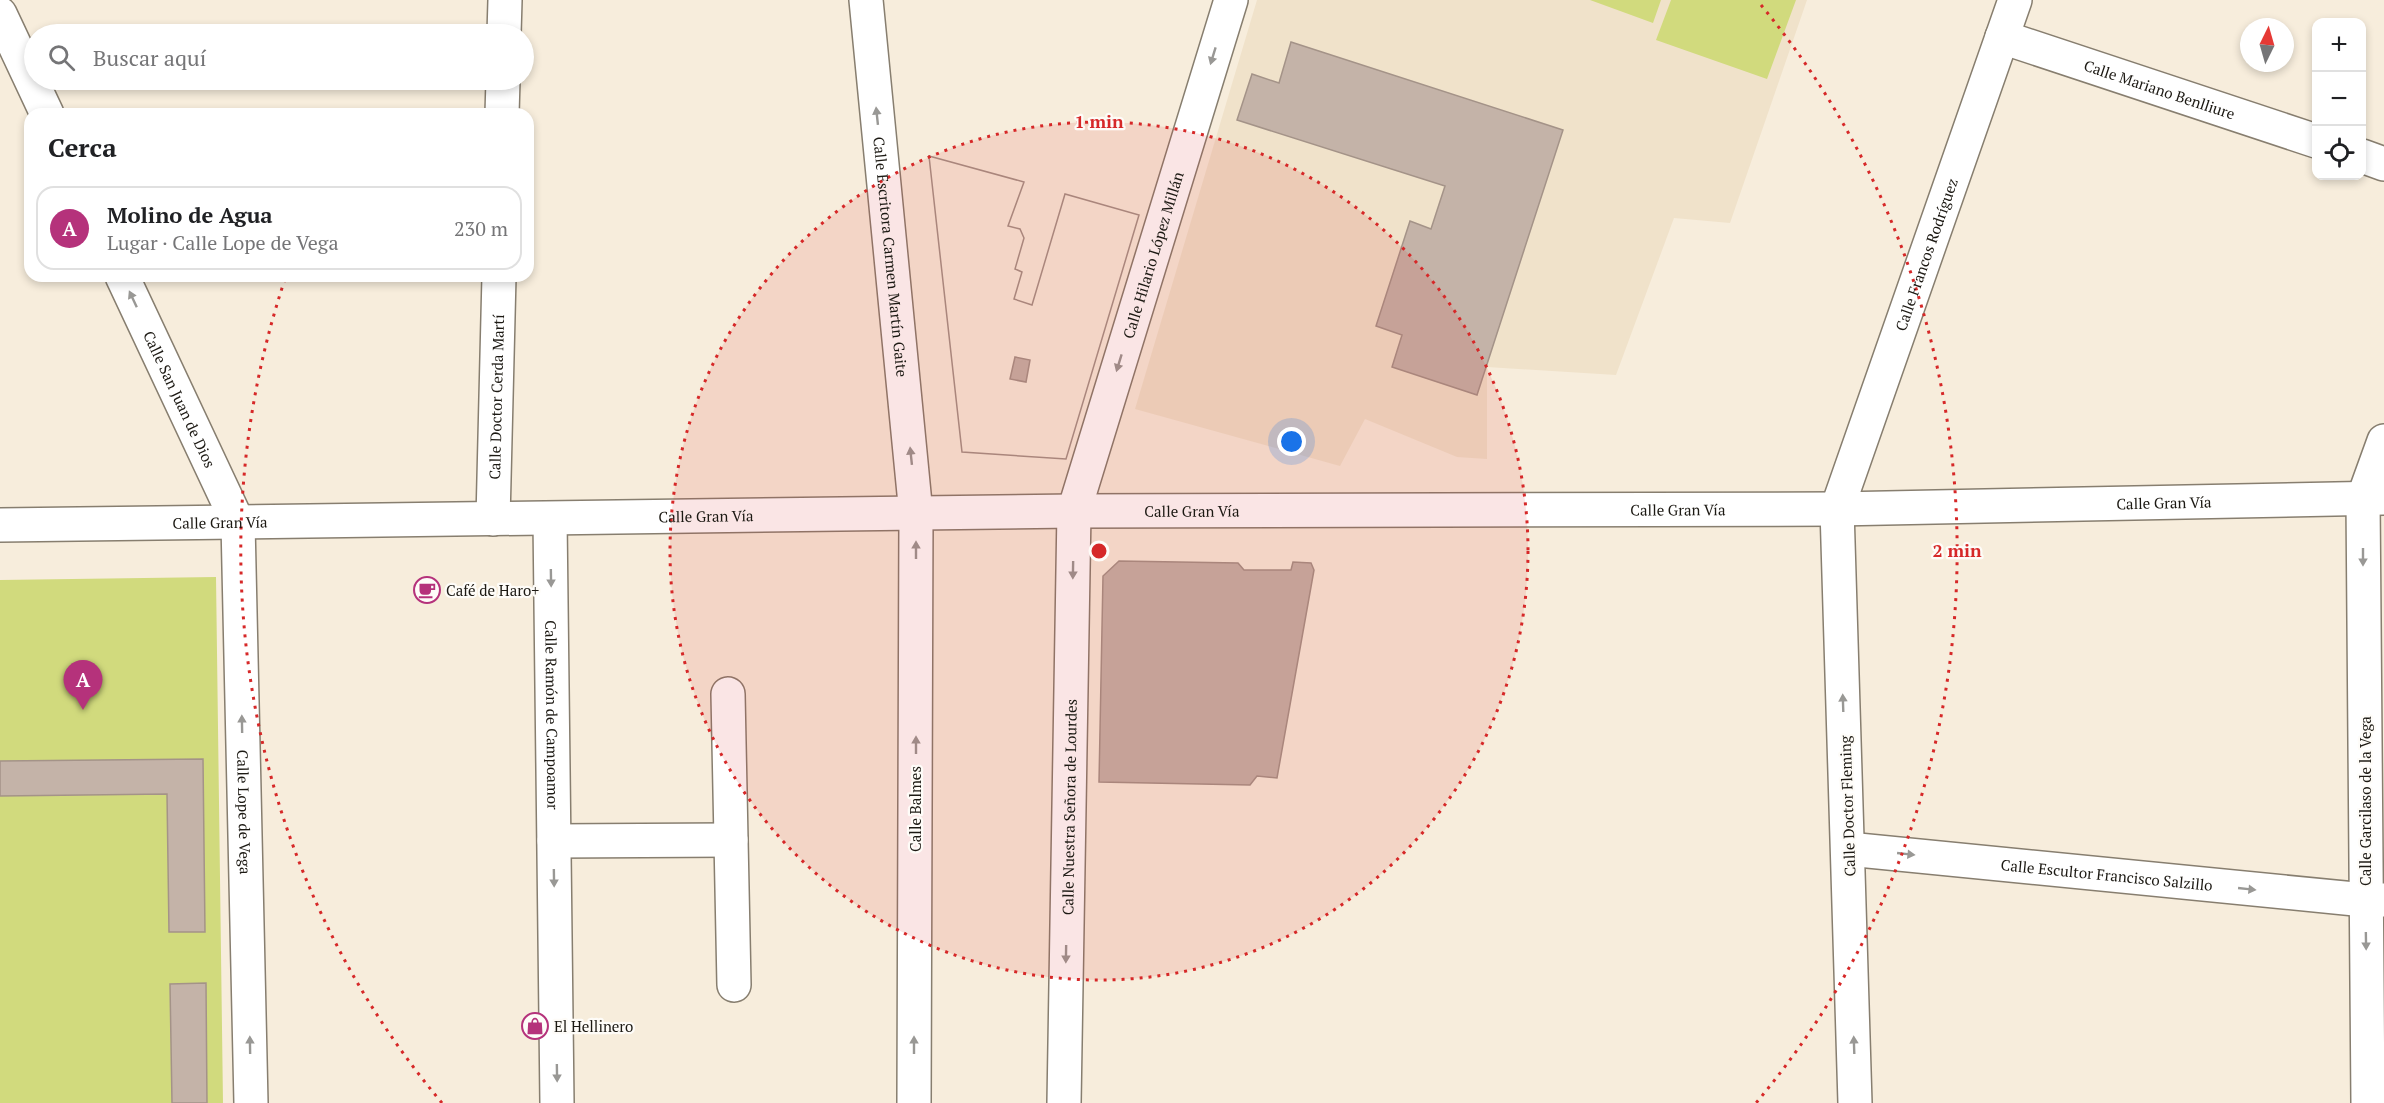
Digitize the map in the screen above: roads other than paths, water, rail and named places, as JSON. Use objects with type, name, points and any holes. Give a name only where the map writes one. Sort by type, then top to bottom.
[{"type":"street","points":[[504,24],[505,0]]},
{"type":"street","name":"Calle Escritora Carmen Martín Gaite","points":[[866,0],[916,514]]},
{"type":"street","name":"Calle Hilario López Millán","points":[[1074,512],[1231,0]]},
{"type":"street","name":"Calle Francos Rodríguez","points":[[1837,509],[2015,0]]},
{"type":"street","points":[[0,14],[24,66]]},
{"type":"street","name":"Calle Mariano Benlliure","points":[[2002,37],[2312,140]]},
{"type":"street","points":[[35,90],[43,108]]},
{"type":"street","points":[[502,108],[503,90]]},
{"type":"street","points":[[2366,158],[2384,164]]},
{"type":"street","name":"Calle San Juan de Dios","points":[[125,282],[238,523]]},
{"type":"street","name":"Calle Doctor Cerda Martí","points":[[493,519],[499,282]]},
{"type":"street","points":[[2373,499],[2384,441]]},
{"type":"street","name":"Calle Gran Vía","points":[[0,525],[1074,512],[1837,509],[2373,499]]},
{"type":"street","name":"Calle Garcilaso de la Vega","points":[[2368,1103],[2375,900],[2373,499]]},
{"type":"street","name":"Calle Doctor Fleming","points":[[1837,509],[1855,1103]]},
{"type":"street","name":"Calle Nuestra Señora de Lourdes","points":[[1064,1103],[1074,512]]},
{"type":"street","name":"Calle Balmes","points":[[914,1103],[916,514]]},
{"type":"street","name":"Calle Ramón de Campoamor","points":[[550,519],[557,1103]]},
{"type":"street","name":"Calle Lope de Vega","points":[[238,523],[251,1103]]},
{"type":"street","points":[[728,694],[734,985]]},
{"type":"street","points":[[554,840],[731,840]]},
{"type":"street","name":"Calle Escultor Francisco Salzillo","points":[[1848,849],[2375,900]]},
{"type":"place","name":"Café de Haro+","points":[[427,590]]},
{"type":"place","name":"Molino de Agua","points":[[83,710]]},
{"type":"place","name":"El Hellinero","points":[[535,1026]]}]
